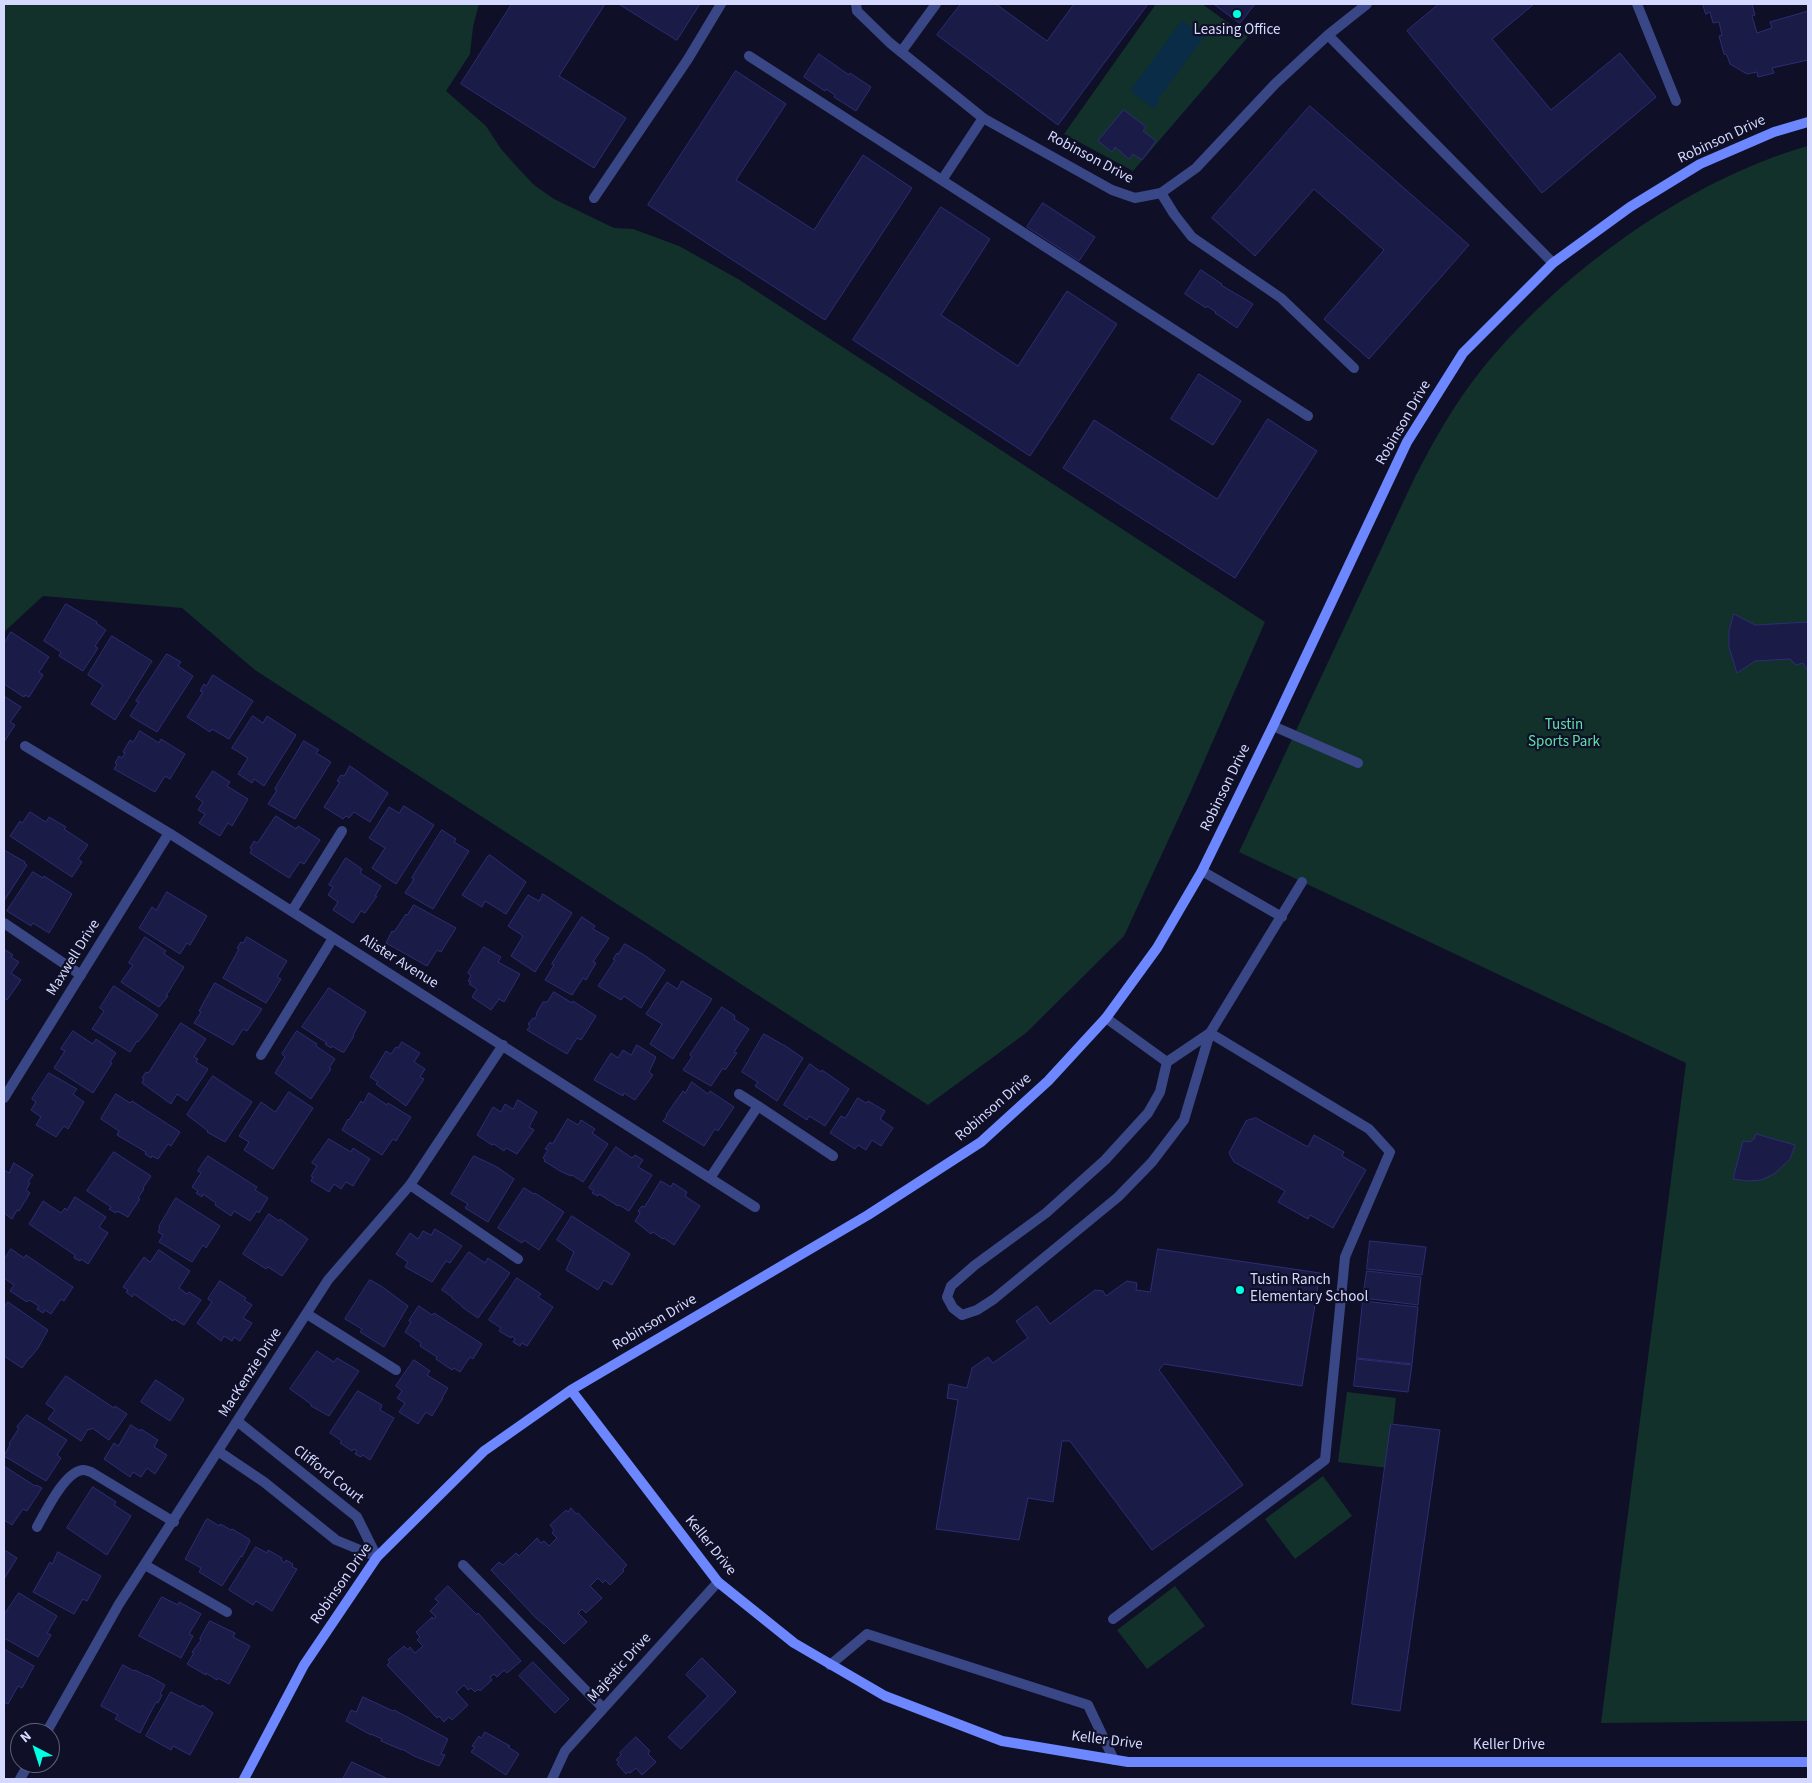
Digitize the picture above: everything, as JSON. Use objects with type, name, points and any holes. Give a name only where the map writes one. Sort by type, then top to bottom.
[{"type":"street","points":[[594,198],[688,58],[721,4]]},
{"type":"street","name":"Robinson Drive","points":[[856,4],[857,12],[901,52],[983,118],[1112,190],[1134,198],[1161,193],[1196,168],[1275,84],[1328,35],[1367,4]]},
{"type":"street","points":[[901,52],[936,4]]},
{"type":"street","points":[[1636,4],[1676,101]]},
{"type":"street","points":[[1328,35],[1553,263]]},
{"type":"street","points":[[750,56],[1308,416]]},
{"type":"street","points":[[942,180],[983,118]]},
{"type":"street","name":"Robinson Drive","points":[[244,1779],[304,1665],[377,1556],[484,1451],[571,1390],[868,1216],[981,1142],[1048,1081],[1106,1018],[1157,948],[1202,871],[1273,726],[1407,442],[1464,353],[1553,263],[1630,207],[1700,164],[1774,132],[1808,122]]},
{"type":"street","points":[[1161,193],[1174,214],[1192,236],[1281,298],[1354,368]]},
{"type":"street","points":[[1273,726],[1358,763]]},
{"type":"street","name":"Alister Avenue","points":[[25,746],[169,833],[755,1207]]},
{"type":"street","points":[[292,911],[342,832]]},
{"type":"street","name":"Maxwell Drive","points":[[4,1098],[169,833]]},
{"type":"street","points":[[1202,871],[1282,917]]},
{"type":"street","points":[[1210,1033],[1167,1062],[1160,1092],[1148,1112],[1105,1160],[1046,1213],[951,1286],[947,1297],[953,1308],[962,1315],[977,1310],[994,1299],[1118,1197],[1152,1162],[1184,1120],[1210,1033],[1302,882]]},
{"type":"street","points":[[4,923],[81,974]]},
{"type":"street","points":[[261,1055],[333,938]]},
{"type":"street","points":[[1106,1018],[1167,1062]]},
{"type":"street","points":[[1113,1619],[1325,1460],[1345,1257],[1390,1152],[1369,1129],[1210,1033]]},
{"type":"street","name":"MacKenzie Drive","points":[[52,1723],[119,1604],[174,1522],[328,1280],[410,1186],[503,1045]]},
{"type":"street","points":[[739,1094],[833,1156]]},
{"type":"street","points":[[710,1178],[758,1106]]},
{"type":"street","points":[[410,1186],[518,1258]]},
{"type":"street","points":[[307,1314],[396,1370]]},
{"type":"street","name":"Keller Drive","points":[[571,1390],[718,1582],[794,1644],[885,1696],[1002,1741],[1128,1762],[1808,1762]]},
{"type":"street","name":"Clifford Court","points":[[237,1421],[357,1517],[377,1556]]},
{"type":"street","points":[[218,1452],[264,1482],[336,1540],[377,1556]]},
{"type":"street","points":[[37,1527],[59,1488],[77,1472],[84,1470],[92,1472],[174,1522]]},
{"type":"street","points":[[145,1565],[228,1612]]},
{"type":"street","points":[[463,1565],[603,1708]]},
{"type":"street","name":"Majestic Drive","points":[[552,1779],[564,1751],[718,1582]]},
{"type":"street","points":[[830,1665],[867,1634],[1088,1705],[1114,1760]]},
{"type":"green space","points":[[4,4],[479,4],[473,27],[470,54],[446,91],[486,126],[501,149],[534,185],[554,199],[614,228],[633,229],[679,246],[738,279],[1265,622],[1191,791],[1124,936],[1026,1033],[928,1105],[255,670],[182,608],[43,596],[4,632]]},
{"type":"green space","points":[[1156,4],[1202,4],[1248,37],[1133,171],[1064,134]]},
{"type":"green space","name":"Tustin Sports Park","points":[[1808,146],[1808,1721],[1601,1723],[1686,1063],[1239,852],[1414,479],[1444,425],[1479,373],[1546,301],[1585,267],[1627,236],[1671,207],[1717,182],[1762,161]]},
{"type":"green space","points":[[1347,1392],[1396,1398],[1388,1468],[1338,1462]]},
{"type":"green space","points":[[1323,1476],[1352,1516],[1295,1559],[1265,1519]]},
{"type":"green space","points":[[1175,1586],[1205,1626],[1147,1669],[1117,1630]]},
{"type":"water","points":[[1182,20],[1204,37],[1157,101],[1159,102],[1154,109],[1130,91]]},
{"type":"building","points":[[512,4],[605,4],[559,76],[626,118],[594,168],[461,84]]},
{"type":"building","points":[[619,4],[700,4],[677,40]]},
{"type":"building","points":[[961,4],[996,4],[1047,41],[1074,4],[1148,4],[1058,125],[937,35]]},
{"type":"building","name":"Leasing Office","points":[[1214,4],[1255,4],[1240,23]]},
{"type":"building","points":[[1439,4],[1534,4],[1492,39],[1551,110],[1620,53],[1656,97],[1542,193],[1407,31]]},
{"type":"building","points":[[1703,4],[1752,4],[1755,15],[1752,16],[1757,33],[1772,28],[1770,22],[1808,11],[1808,60],[1772,68],[1774,73],[1758,77],[1757,72],[1747,74],[1730,64],[1727,55],[1724,54],[1719,36],[1722,35],[1719,22],[1713,23],[1710,12],[1706,14]]},
{"type":"building","points":[[819,54],[849,75],[850,73],[871,87],[856,111],[834,97],[835,95],[826,89],[825,91],[804,77]]},
{"type":"building","points":[[736,71],[786,104],[736,180],[814,230],[863,155],[912,188],[825,320],[648,205]]},
{"type":"building","points":[[1310,106],[1469,245],[1369,359],[1324,319],[1384,250],[1314,189],[1255,256],[1212,218]]},
{"type":"building","points":[[1124,110],[1146,127],[1143,131],[1156,141],[1142,160],[1133,154],[1129,159],[1115,147],[1112,152],[1098,141]]},
{"type":"building","points":[[1043,203],[1095,237],[1079,261],[1027,227]]},
{"type":"building","points":[[941,207],[990,239],[941,315],[1018,366],[1067,291],[1117,324],[1030,456],[853,340]]},
{"type":"building","points":[[1201,270],[1221,285],[1253,304],[1237,328],[1207,306],[1206,308],[1185,294]]},
{"type":"building","points":[[1199,374],[1241,401],[1213,445],[1171,419]]},
{"type":"building","points":[[1268,419],[1317,451],[1235,578],[1063,468],[1094,420],[1217,499]]},
{"type":"building","points":[[66,604],[97,622],[106,630],[95,646],[98,648],[83,671],[59,656],[61,652],[44,641]]},
{"type":"building","points":[[1734,614],[1755,625],[1808,622],[1808,671],[1803,663],[1796,665],[1790,659],[1755,661],[1737,673],[1729,647],[1729,631]]},
{"type":"building","points":[[11,632],[49,657],[39,672],[43,675],[29,697],[25,695],[24,697],[4,684],[4,644]]},
{"type":"building","points":[[112,636],[152,661],[115,720],[91,704],[103,685],[88,675]]},
{"type":"building","points":[[167,654],[181,662],[178,666],[193,676],[157,732],[130,716],[139,702],[136,701]]},
{"type":"building","points":[[213,675],[253,701],[229,739],[212,729],[210,732],[187,717],[203,692],[200,691],[204,684],[206,686]]},
{"type":"building","points":[[4,696],[21,707],[10,722],[15,725],[4,742]]},
{"type":"building","points":[[253,716],[263,723],[267,716],[296,735],[264,786],[254,779],[252,783],[238,774],[248,758],[232,748]]},
{"type":"building","points":[[140,731],[159,743],[161,739],[185,754],[170,779],[165,776],[155,792],[114,769],[119,756],[122,758],[125,753],[123,752],[130,740],[133,742]]},
{"type":"building","points":[[304,741],[319,750],[316,753],[331,762],[295,819],[268,804]]},
{"type":"building","points":[[350,766],[388,793],[370,822],[354,812],[349,818],[346,816],[343,819],[324,807],[340,782],[337,781],[341,775],[344,776]]},
{"type":"building","points":[[213,771],[230,782],[227,786],[248,799],[232,826],[228,823],[220,836],[199,823],[205,814],[198,810],[203,802],[196,797]]},
{"type":"building","points":[[404,806],[434,825],[396,884],[372,868],[385,848],[369,838],[389,807],[399,813]]},
{"type":"building","points":[[30,812],[46,822],[49,817],[66,827],[64,829],[88,845],[78,859],[82,862],[72,877],[10,836],[20,821],[22,823]]},
{"type":"building","points":[[276,816],[296,829],[298,826],[320,840],[304,864],[300,862],[289,878],[250,853],[252,849],[250,848],[254,841],[257,843]]},
{"type":"building","points":[[442,830],[456,839],[454,842],[469,851],[433,909],[405,893],[414,879],[412,878]]},
{"type":"building","points":[[4,850],[27,865],[4,901]]},
{"type":"building","points":[[490,855],[526,882],[506,914],[485,901],[482,907],[462,895]]},
{"type":"building","points":[[346,858],[362,869],[360,873],[381,886],[375,896],[377,896],[365,913],[361,911],[353,923],[333,910],[338,902],[328,895],[333,887],[329,885]]},
{"type":"building","points":[[33,872],[43,878],[44,876],[72,894],[49,933],[33,923],[31,926],[7,911]]},
{"type":"building","points":[[167,892],[207,916],[190,945],[187,943],[180,954],[139,928],[152,907],[156,910]]},
{"type":"building","points":[[543,894],[572,913],[535,972],[511,956],[523,936],[508,926],[528,895],[539,901]]},
{"type":"building","points":[[414,905],[456,928],[441,952],[437,950],[427,966],[386,943],[392,931],[394,932]]},
{"type":"building","points":[[582,917],[595,926],[593,929],[609,938],[593,962],[596,963],[586,980],[583,978],[572,995],[545,980],[554,965],[552,964]]},
{"type":"building","points":[[145,937],[166,951],[164,954],[184,967],[166,996],[168,996],[159,1007],[121,982],[133,965],[129,963]]},
{"type":"building","points":[[247,937],[287,961],[277,977],[281,979],[266,1003],[223,978],[239,949],[237,948]]},
{"type":"building","points":[[625,944],[665,970],[641,1008],[624,996],[621,1000],[598,986],[615,960],[613,959]]},
{"type":"building","points":[[484,947],[501,957],[498,962],[520,974],[504,1002],[499,999],[491,1010],[472,997],[477,989],[469,984],[471,982],[468,981],[471,976],[468,973]]},
{"type":"building","points":[[4,949],[19,962],[11,973],[21,980],[7,1000],[4,998]]},
{"type":"building","points":[[682,981],[712,999],[673,1059],[650,1044],[662,1024],[646,1014],[667,982],[677,989]]},
{"type":"building","points":[[215,983],[262,1009],[247,1031],[243,1029],[233,1045],[194,1023]]},
{"type":"building","points":[[114,986],[158,1015],[130,1052],[92,1029],[104,1011],[100,1008]]},
{"type":"building","points":[[329,988],[366,1012],[344,1052],[332,1046],[331,1048],[325,1044],[327,1043],[302,1027]]},
{"type":"building","points":[[554,992],[572,1003],[573,1001],[596,1016],[581,1040],[577,1038],[567,1054],[527,1030],[530,1026],[528,1024],[533,1018],[535,1019],[543,1002],[547,1002]]},
{"type":"building","points":[[722,1007],[735,1016],[734,1019],[749,1029],[734,1052],[737,1053],[725,1070],[723,1068],[711,1086],[683,1070],[692,1057],[690,1055]]},
{"type":"building","points":[[181,1023],[206,1039],[194,1057],[198,1059],[196,1062],[208,1069],[187,1101],[177,1094],[171,1104],[142,1083],[144,1079],[142,1078],[146,1072],[148,1073]]},
{"type":"building","points":[[73,1031],[93,1044],[96,1039],[116,1053],[110,1062],[112,1063],[93,1093],[54,1068],[65,1051],[61,1049]]},
{"type":"building","points":[[297,1031],[335,1059],[329,1068],[331,1069],[311,1099],[275,1073],[285,1057],[282,1054]]},
{"type":"building","points":[[764,1034],[803,1058],[777,1101],[755,1086],[758,1082],[742,1072]]},
{"type":"building","points":[[402,1042],[420,1053],[414,1062],[425,1069],[420,1077],[424,1079],[406,1106],[376,1084],[378,1082],[370,1077],[386,1051],[391,1054]]},
{"type":"building","points":[[637,1045],[656,1057],[649,1072],[653,1075],[635,1100],[624,1093],[623,1096],[594,1080],[611,1053],[618,1058],[623,1050],[631,1055]]},
{"type":"building","points":[[810,1064],[849,1089],[825,1126],[809,1116],[807,1120],[784,1105]]},
{"type":"building","points":[[49,1073],[77,1089],[73,1094],[84,1102],[68,1129],[64,1126],[56,1137],[36,1125],[41,1117],[31,1110],[36,1102],[32,1099]]},
{"type":"building","points":[[213,1076],[252,1102],[225,1142],[207,1132],[187,1115]]},
{"type":"building","points":[[692,1082],[708,1094],[710,1091],[734,1107],[718,1131],[715,1129],[704,1146],[663,1121],[683,1091],[685,1093]]},
{"type":"building","points":[[289,1092],[313,1108],[273,1169],[244,1150],[249,1142],[239,1136],[261,1102],[275,1112]]},
{"type":"building","points":[[369,1093],[411,1117],[396,1141],[393,1139],[382,1155],[342,1130],[361,1101],[363,1103]]},
{"type":"building","points":[[116,1094],[130,1103],[132,1101],[180,1132],[171,1146],[168,1144],[158,1159],[152,1156],[151,1158],[145,1154],[146,1152],[117,1135],[119,1131],[101,1119]]},
{"type":"building","points":[[858,1098],[866,1103],[868,1101],[885,1111],[880,1119],[893,1128],[881,1146],[872,1140],[866,1150],[858,1145],[855,1149],[830,1133],[841,1116],[845,1118]]},
{"type":"building","points":[[518,1100],[537,1112],[529,1127],[534,1130],[517,1154],[506,1148],[504,1151],[477,1135],[493,1107],[501,1112],[505,1104],[513,1109]]},
{"type":"building","points":[[1256,1118],[1308,1147],[1314,1135],[1344,1152],[1342,1156],[1366,1170],[1333,1228],[1310,1215],[1308,1219],[1278,1202],[1285,1191],[1234,1162],[1229,1153],[1246,1121]]},
{"type":"building","points":[[568,1119],[578,1125],[581,1120],[595,1129],[592,1133],[608,1144],[583,1182],[572,1175],[560,1171],[544,1161],[543,1158],[548,1150],[545,1149],[550,1142],[552,1144]]},
{"type":"building","points":[[1756,1134],[1795,1145],[1790,1159],[1774,1174],[1761,1180],[1733,1179],[1743,1141],[1750,1142]]},
{"type":"building","points":[[329,1139],[351,1152],[353,1148],[370,1159],[353,1186],[346,1182],[341,1189],[334,1184],[329,1192],[311,1181],[313,1177],[311,1176],[317,1166],[312,1163]]},
{"type":"building","points":[[616,1147],[632,1158],[635,1155],[643,1160],[638,1167],[652,1175],[629,1211],[599,1194],[598,1196],[592,1193],[594,1191],[589,1188]]},
{"type":"building","points":[[114,1152],[151,1176],[138,1198],[140,1199],[128,1217],[109,1209],[111,1207],[87,1191]]},
{"type":"building","points":[[208,1156],[257,1187],[255,1190],[268,1198],[259,1213],[257,1211],[250,1221],[234,1211],[231,1216],[203,1194],[202,1197],[196,1193],[198,1191],[192,1187],[201,1173],[198,1171]]},
{"type":"building","points":[[474,1156],[497,1167],[514,1179],[488,1222],[465,1208],[468,1204],[451,1194]]},
{"type":"building","points":[[14,1163],[33,1175],[28,1182],[30,1183],[26,1190],[30,1193],[12,1219],[4,1213],[4,1170],[9,1173]]},
{"type":"building","points":[[661,1181],[671,1187],[673,1183],[687,1192],[685,1196],[700,1206],[674,1245],[653,1232],[651,1234],[635,1221],[640,1213],[638,1211],[642,1206],[644,1207]]},
{"type":"building","points":[[524,1188],[564,1212],[539,1250],[524,1240],[522,1243],[498,1228]]},
{"type":"building","points":[[75,1197],[106,1217],[99,1227],[108,1233],[88,1264],[81,1259],[80,1261],[74,1258],[75,1255],[29,1224],[43,1201],[61,1213],[65,1208],[67,1210]]},
{"type":"building","points":[[176,1198],[220,1226],[206,1248],[203,1245],[192,1262],[159,1242],[163,1235],[158,1232],[159,1227]]},
{"type":"building","points":[[269,1214],[279,1221],[280,1219],[308,1239],[282,1276],[268,1267],[266,1269],[243,1254]]},
{"type":"building","points":[[572,1216],[630,1254],[612,1285],[604,1280],[598,1290],[566,1270],[574,1252],[557,1240]]},
{"type":"building","points":[[435,1229],[462,1246],[450,1263],[446,1261],[432,1282],[405,1267],[408,1262],[396,1254],[410,1233],[418,1239],[423,1231],[431,1235]]},
{"type":"building","points":[[1370,1241],[1426,1247],[1422,1275],[1367,1269]]},
{"type":"building","points":[[11,1249],[24,1258],[26,1255],[73,1287],[64,1301],[61,1299],[51,1314],[45,1310],[43,1313],[37,1309],[39,1306],[29,1300],[27,1302],[10,1291],[14,1285],[4,1278],[4,1260]]},
{"type":"building","name":"Tustin Ranch Elementary School","points":[[1158,1249],[1320,1273],[1302,1386],[1164,1364],[1159,1370],[1243,1485],[1152,1550],[1070,1441],[1062,1441],[1053,1502],[1028,1498],[1019,1540],[936,1529],[958,1400],[947,1398],[949,1384],[967,1388],[972,1368],[988,1357],[993,1363],[1028,1338],[1016,1321],[1037,1306],[1050,1324],[1095,1290],[1103,1291],[1106,1296],[1127,1281],[1137,1283],[1136,1290],[1150,1292]]},
{"type":"building","points":[[159,1250],[190,1271],[179,1288],[201,1300],[184,1325],[174,1319],[173,1321],[134,1294],[132,1297],[126,1292],[128,1290],[123,1287],[144,1257],[150,1262]]},
{"type":"building","points":[[469,1252],[485,1263],[488,1258],[510,1273],[478,1318],[442,1290]]},
{"type":"building","points":[[1367,1271],[1421,1277],[1418,1305],[1363,1298]]},
{"type":"building","points":[[517,1278],[541,1294],[538,1297],[553,1307],[527,1346],[522,1343],[520,1346],[513,1342],[515,1339],[512,1336],[511,1338],[499,1331],[501,1328],[489,1320]]},
{"type":"building","points":[[370,1280],[408,1306],[384,1347],[360,1332],[362,1329],[345,1319]]},
{"type":"building","points":[[220,1281],[246,1298],[244,1300],[252,1305],[243,1318],[252,1323],[240,1341],[234,1337],[232,1341],[224,1336],[221,1341],[197,1323],[212,1302],[208,1299]]},
{"type":"building","points":[[1363,1301],[1418,1307],[1412,1364],[1357,1358]]},
{"type":"building","points":[[8,1302],[48,1330],[38,1348],[22,1368],[4,1356],[4,1308]]},
{"type":"building","points":[[419,1306],[432,1315],[434,1313],[482,1344],[473,1359],[470,1357],[460,1372],[454,1368],[452,1370],[436,1359],[437,1357],[420,1346],[421,1343],[405,1332],[411,1322],[409,1321]]},
{"type":"building","points":[[317,1351],[334,1362],[337,1358],[359,1371],[329,1416],[311,1406],[311,1404],[290,1389]]},
{"type":"building","points":[[1357,1359],[1412,1365],[1408,1392],[1354,1386]]},
{"type":"building","points":[[414,1360],[430,1371],[427,1375],[448,1388],[432,1416],[426,1412],[418,1424],[399,1412],[405,1403],[397,1398],[402,1391],[396,1386]]},
{"type":"building","points":[[66,1376],[114,1408],[115,1406],[127,1414],[109,1440],[92,1428],[88,1429],[81,1441],[48,1419],[55,1410],[46,1404]]},
{"type":"building","points":[[156,1380],[184,1399],[170,1421],[141,1402]]},
{"type":"building","points":[[358,1391],[382,1405],[380,1410],[394,1418],[370,1460],[363,1455],[361,1457],[355,1454],[357,1451],[354,1449],[352,1451],[340,1443],[342,1441],[330,1433]]},
{"type":"building","points":[[27,1415],[67,1440],[57,1455],[61,1458],[46,1481],[4,1456],[19,1428],[17,1427]]},
{"type":"building","points":[[1391,1424],[1440,1430],[1400,1711],[1352,1704]]},
{"type":"building","points":[[131,1425],[158,1440],[154,1447],[167,1455],[155,1474],[147,1468],[141,1477],[133,1472],[130,1477],[104,1459],[114,1443],[118,1446]]},
{"type":"building","points":[[4,1466],[35,1486],[42,1488],[27,1511],[23,1509],[12,1525],[4,1520]]},
{"type":"building","points":[[93,1487],[116,1502],[114,1505],[131,1516],[107,1555],[67,1528]]},
{"type":"building","points":[[571,1508],[627,1565],[623,1569],[624,1571],[610,1585],[605,1580],[603,1583],[598,1578],[590,1586],[602,1598],[586,1613],[582,1609],[578,1613],[587,1622],[564,1644],[536,1618],[491,1570],[499,1562],[503,1565],[516,1553],[519,1556],[537,1538],[541,1543],[544,1541],[549,1546],[557,1538],[552,1533],[554,1530],[550,1525],[566,1510],[568,1512]]},
{"type":"building","points":[[208,1519],[219,1526],[220,1524],[232,1529],[250,1541],[242,1557],[222,1586],[199,1572],[201,1568],[185,1559]]},
{"type":"building","points":[[256,1547],[267,1553],[268,1550],[282,1558],[281,1560],[285,1563],[286,1560],[293,1564],[292,1567],[297,1569],[272,1611],[256,1601],[253,1605],[229,1590]]},
{"type":"building","points":[[6,1551],[17,1558],[4,1579],[4,1552]]},
{"type":"building","points":[[58,1552],[101,1576],[87,1601],[83,1599],[74,1614],[33,1592]]},
{"type":"building","points":[[448,1586],[477,1615],[478,1613],[521,1661],[507,1673],[504,1670],[497,1677],[494,1674],[490,1677],[492,1680],[480,1691],[478,1689],[475,1692],[471,1688],[468,1690],[464,1685],[456,1692],[468,1705],[452,1720],[449,1717],[444,1722],[439,1716],[437,1718],[387,1665],[390,1662],[388,1660],[404,1646],[408,1650],[410,1647],[415,1653],[423,1646],[417,1640],[420,1637],[416,1632],[432,1617],[433,1619],[436,1617],[430,1611],[439,1602],[435,1599]]},
{"type":"building","points":[[19,1593],[57,1616],[47,1633],[51,1635],[38,1657],[4,1638],[4,1615]]},
{"type":"building","points":[[162,1597],[178,1605],[179,1602],[201,1614],[189,1634],[193,1636],[181,1658],[139,1636]]},
{"type":"building","points":[[210,1621],[235,1633],[233,1637],[250,1646],[229,1684],[218,1678],[217,1680],[206,1673],[206,1675],[187,1664]]},
{"type":"building","points":[[4,1649],[34,1666],[22,1688],[18,1686],[8,1704],[4,1702]]},
{"type":"building","points":[[702,1658],[736,1692],[681,1749],[668,1737],[708,1696],[686,1675]]},
{"type":"building","points":[[533,1662],[569,1699],[555,1713],[519,1676]]},
{"type":"building","points":[[123,1665],[165,1685],[158,1703],[156,1702],[140,1733],[115,1719],[118,1715],[101,1706]]},
{"type":"building","points":[[171,1692],[201,1707],[202,1705],[213,1713],[190,1755],[173,1746],[171,1750],[146,1736]]},
{"type":"building","points":[[363,1697],[394,1710],[448,1739],[441,1754],[445,1755],[439,1766],[381,1741],[382,1739],[346,1721],[351,1710],[356,1712]]},
{"type":"building","points":[[485,1732],[510,1746],[508,1747],[519,1754],[506,1775],[471,1752],[475,1747],[472,1746],[479,1736],[481,1738]]},
{"type":"building","points":[[636,1737],[650,1751],[648,1754],[656,1762],[642,1775],[636,1768],[626,1774],[617,1764],[619,1762],[616,1760],[621,1755],[620,1753]]},
{"type":"building","points":[[352,1762],[388,1779],[343,1779]]},
{"type":"place","name":"Leasing Office","points":[[1237,14]]},
{"type":"place","name":"Tustin Ranch Elementary School","points":[[1240,1290]]}]
